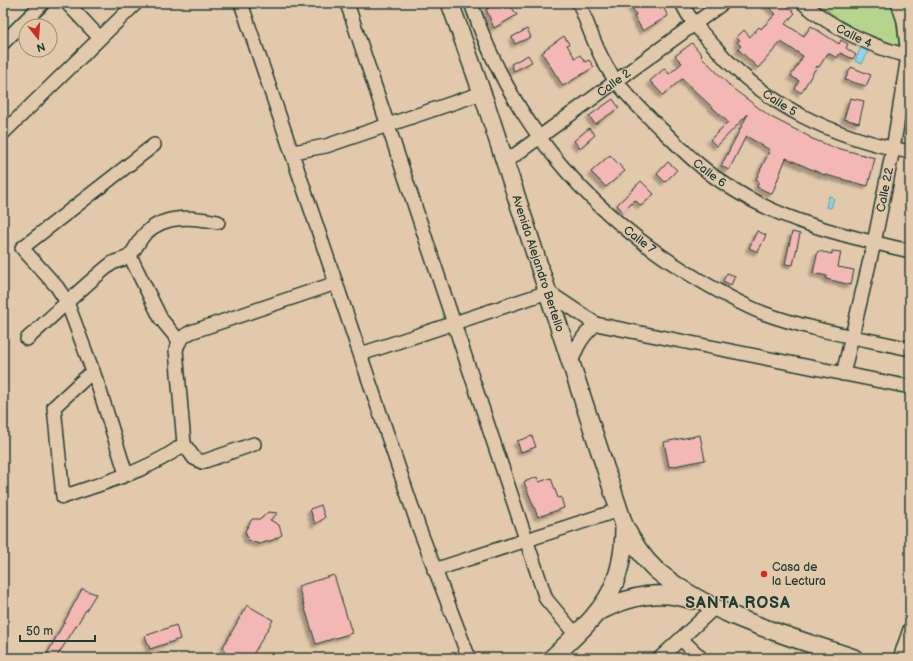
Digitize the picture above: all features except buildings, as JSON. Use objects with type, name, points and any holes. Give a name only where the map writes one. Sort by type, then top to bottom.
[{"type":"main road","name":"Avenida Alejandro Bertello","points":[[450,3],[482,93],[621,517],[632,541],[655,569],[669,580],[714,608]]},
{"type":"main road","name":"Avenida Alejandro Bertello","points":[[552,658],[598,612],[611,592],[620,570],[624,547],[621,517]]},
{"type":"main road","name":"Avenida Alejandro Bertello","points":[[598,612],[619,601],[634,597],[665,594],[685,598],[854,658]]},
{"type":"street","points":[[4,39],[43,3]]},
{"type":"street","points":[[67,3],[100,38]]},
{"type":"street","points":[[3,133],[136,3]]},
{"type":"street","points":[[241,3],[293,152],[434,570],[469,658]]},
{"type":"street","points":[[347,3],[452,322],[546,599],[576,635]]},
{"type":"street","name":"Calle 7","points":[[471,3],[490,51],[514,97],[539,138],[578,185],[625,230],[666,259],[717,290],[763,312],[812,328],[910,349]]},
{"type":"street","name":"Calle 6","points":[[579,3],[604,62],[616,80],[648,116],[697,163],[734,189],[772,210],[812,227],[874,243],[910,250]]},
{"type":"street","name":"Calle 5","points":[[682,3],[694,23],[726,60],[762,92],[790,110],[823,127],[864,142],[910,152]]},
{"type":"street","name":"Calle 2","points":[[504,163],[723,3]]},
{"type":"street","name":"Calle 4","points":[[803,3],[830,22],[878,48],[909,56]]},
{"type":"street","name":"Calle 22","points":[[843,374],[874,243],[909,56],[904,21],[898,3]]},
{"type":"street","points":[[293,152],[326,146],[482,93]]},
{"type":"street","points":[[126,474],[93,370],[67,302],[57,287],[22,248],[154,145]]},
{"type":"street","points":[[28,339],[67,302],[113,262],[130,256],[146,233],[156,225],[178,219],[194,217],[218,222]]},
{"type":"street","points":[[130,256],[161,319],[178,341]]},
{"type":"street","points":[[254,444],[202,462],[194,458],[184,444],[176,350],[178,341],[191,332],[336,283]]},
{"type":"street","points":[[361,354],[452,322],[548,292],[596,324],[910,387]]},
{"type":"street","points":[[571,364],[576,348],[584,335],[596,324]]},
{"type":"street","points":[[93,370],[54,407],[63,497],[160,461],[184,444]]},
{"type":"street","points":[[434,570],[526,540],[621,517]]},
{"type":"street","points":[[660,658],[714,608]]},
{"type":"street","points":[[900,658],[910,629]]},
{"type":"street","points":[[680,639],[701,658]]},
{"type":"green space","points":[[819,3],[893,3],[899,46],[846,26]]},
{"type":"water","points":[[861,47],[868,51],[862,64],[855,61]]},
{"type":"water","points":[[829,196],[834,198],[831,208],[826,207]]},
{"type":"place","name":"Casa de la Lectura","points":[[764,574]]},
{"type":"district","name":"SANTA ROSA","points":[[738,602]]}]
